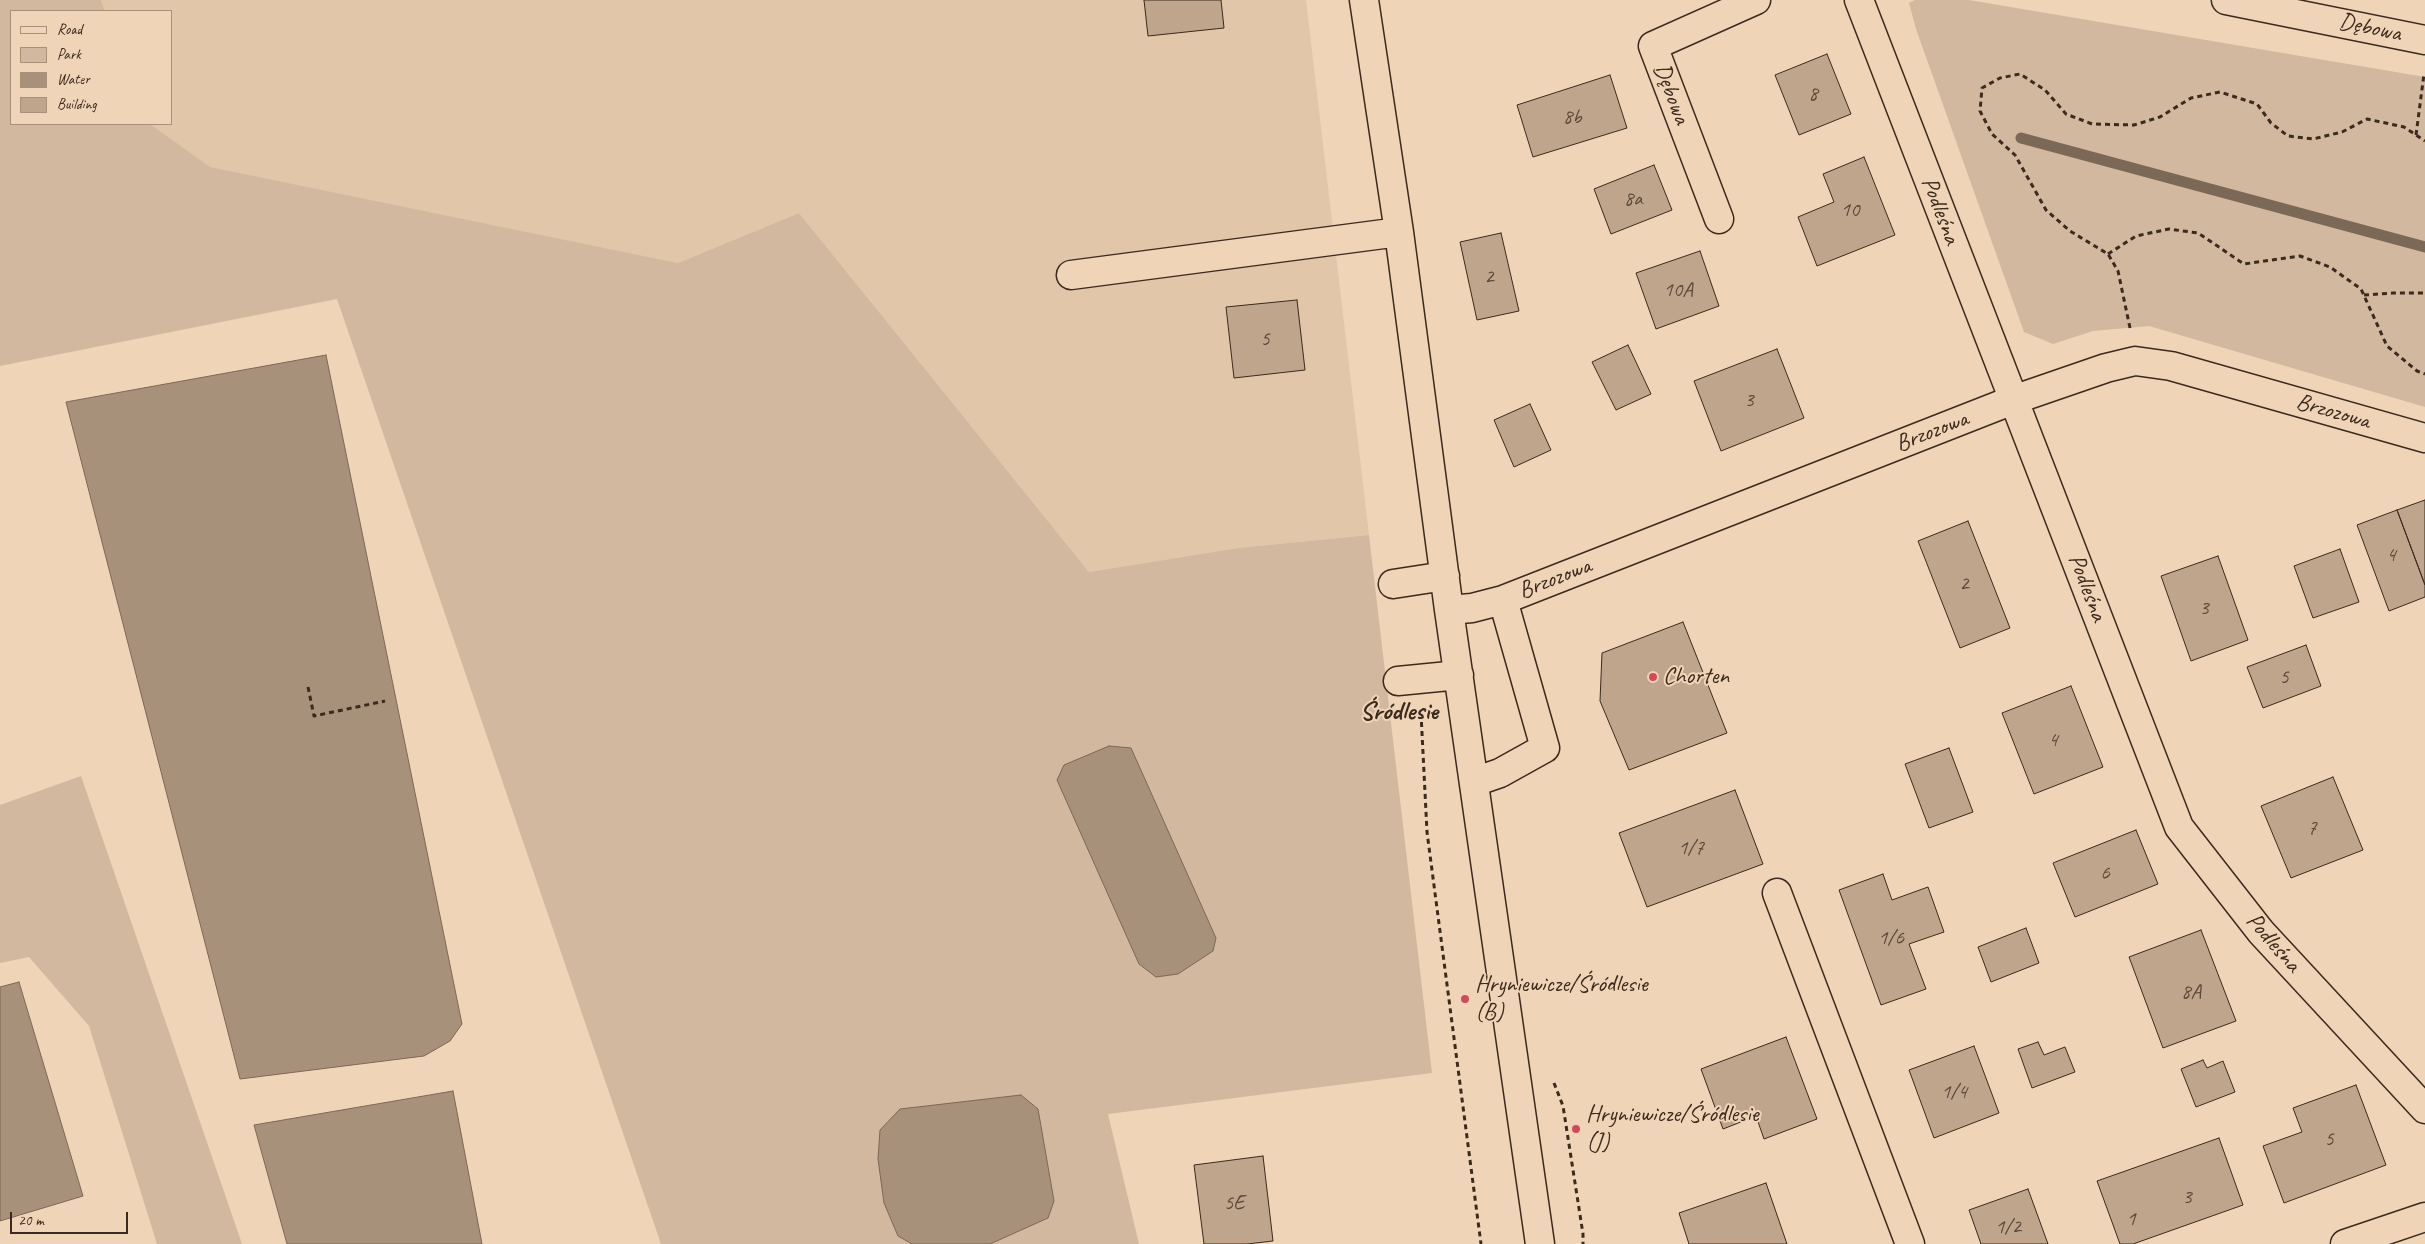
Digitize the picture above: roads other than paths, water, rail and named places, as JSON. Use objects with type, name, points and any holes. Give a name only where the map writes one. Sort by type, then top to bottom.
[{"type":"street","points":[[1364,0],[1399,232],[1444,576],[1540,1244]]},
{"type":"street","name":"Dębowa","points":[[1719,219],[1653,46],[1756,0]]},
{"type":"street","name":"Podleśna","points":[[1859,0],[2179,827],[2261,932],[2425,1109]]},
{"type":"street","name":"Dębowa","points":[[2226,0],[2315,8],[2425,40]]},
{"type":"street","points":[[1071,275],[1399,232]]},
{"type":"street","name":"Brzozowa","points":[[1449,610],[1472,608],[1502,600],[2013,400],[2106,368],[2135,361],[2171,366],[2425,438]]},
{"type":"street","points":[[1393,584],[1444,576]]},
{"type":"street","points":[[1474,782],[1500,773],[1545,748],[1502,600]]},
{"type":"street","points":[[1409,680],[1459,675]]},
{"type":"street","points":[[1777,893],[1910,1244]]},
{"type":"street","points":[[2345,1244],[2425,1217]]},
{"type":"water","points":[[326,355],[462,1024],[450,1041],[424,1056],[240,1079],[66,402]]},
{"type":"water","points":[[1109,746],[1131,748],[1216,938],[1213,951],[1178,974],[1156,977],[1139,964],[1057,780],[1064,765]]},
{"type":"water","points":[[19,982],[83,1196],[0,1221],[0,987]]},
{"type":"water","points":[[453,1091],[482,1244],[287,1244],[254,1125]]},
{"type":"water","points":[[1021,1095],[1038,1109],[1054,1201],[1048,1218],[990,1244],[912,1244],[898,1236],[884,1203],[878,1159],[880,1130],[900,1109]]},
{"type":"waterway","points":[[2021,138],[2425,247]]},
{"type":"place","name":"Chorten","points":[[1653,677]]},
{"type":"place","name":"Hryniewicze/Śródlesie (B)","points":[[1465,999]]},
{"type":"place","name":"Hryniewicze/Śródlesie (J)","points":[[1576,1129]]},
{"type":"district","name":"Śródlesie","points":[[1399,712]]}]
